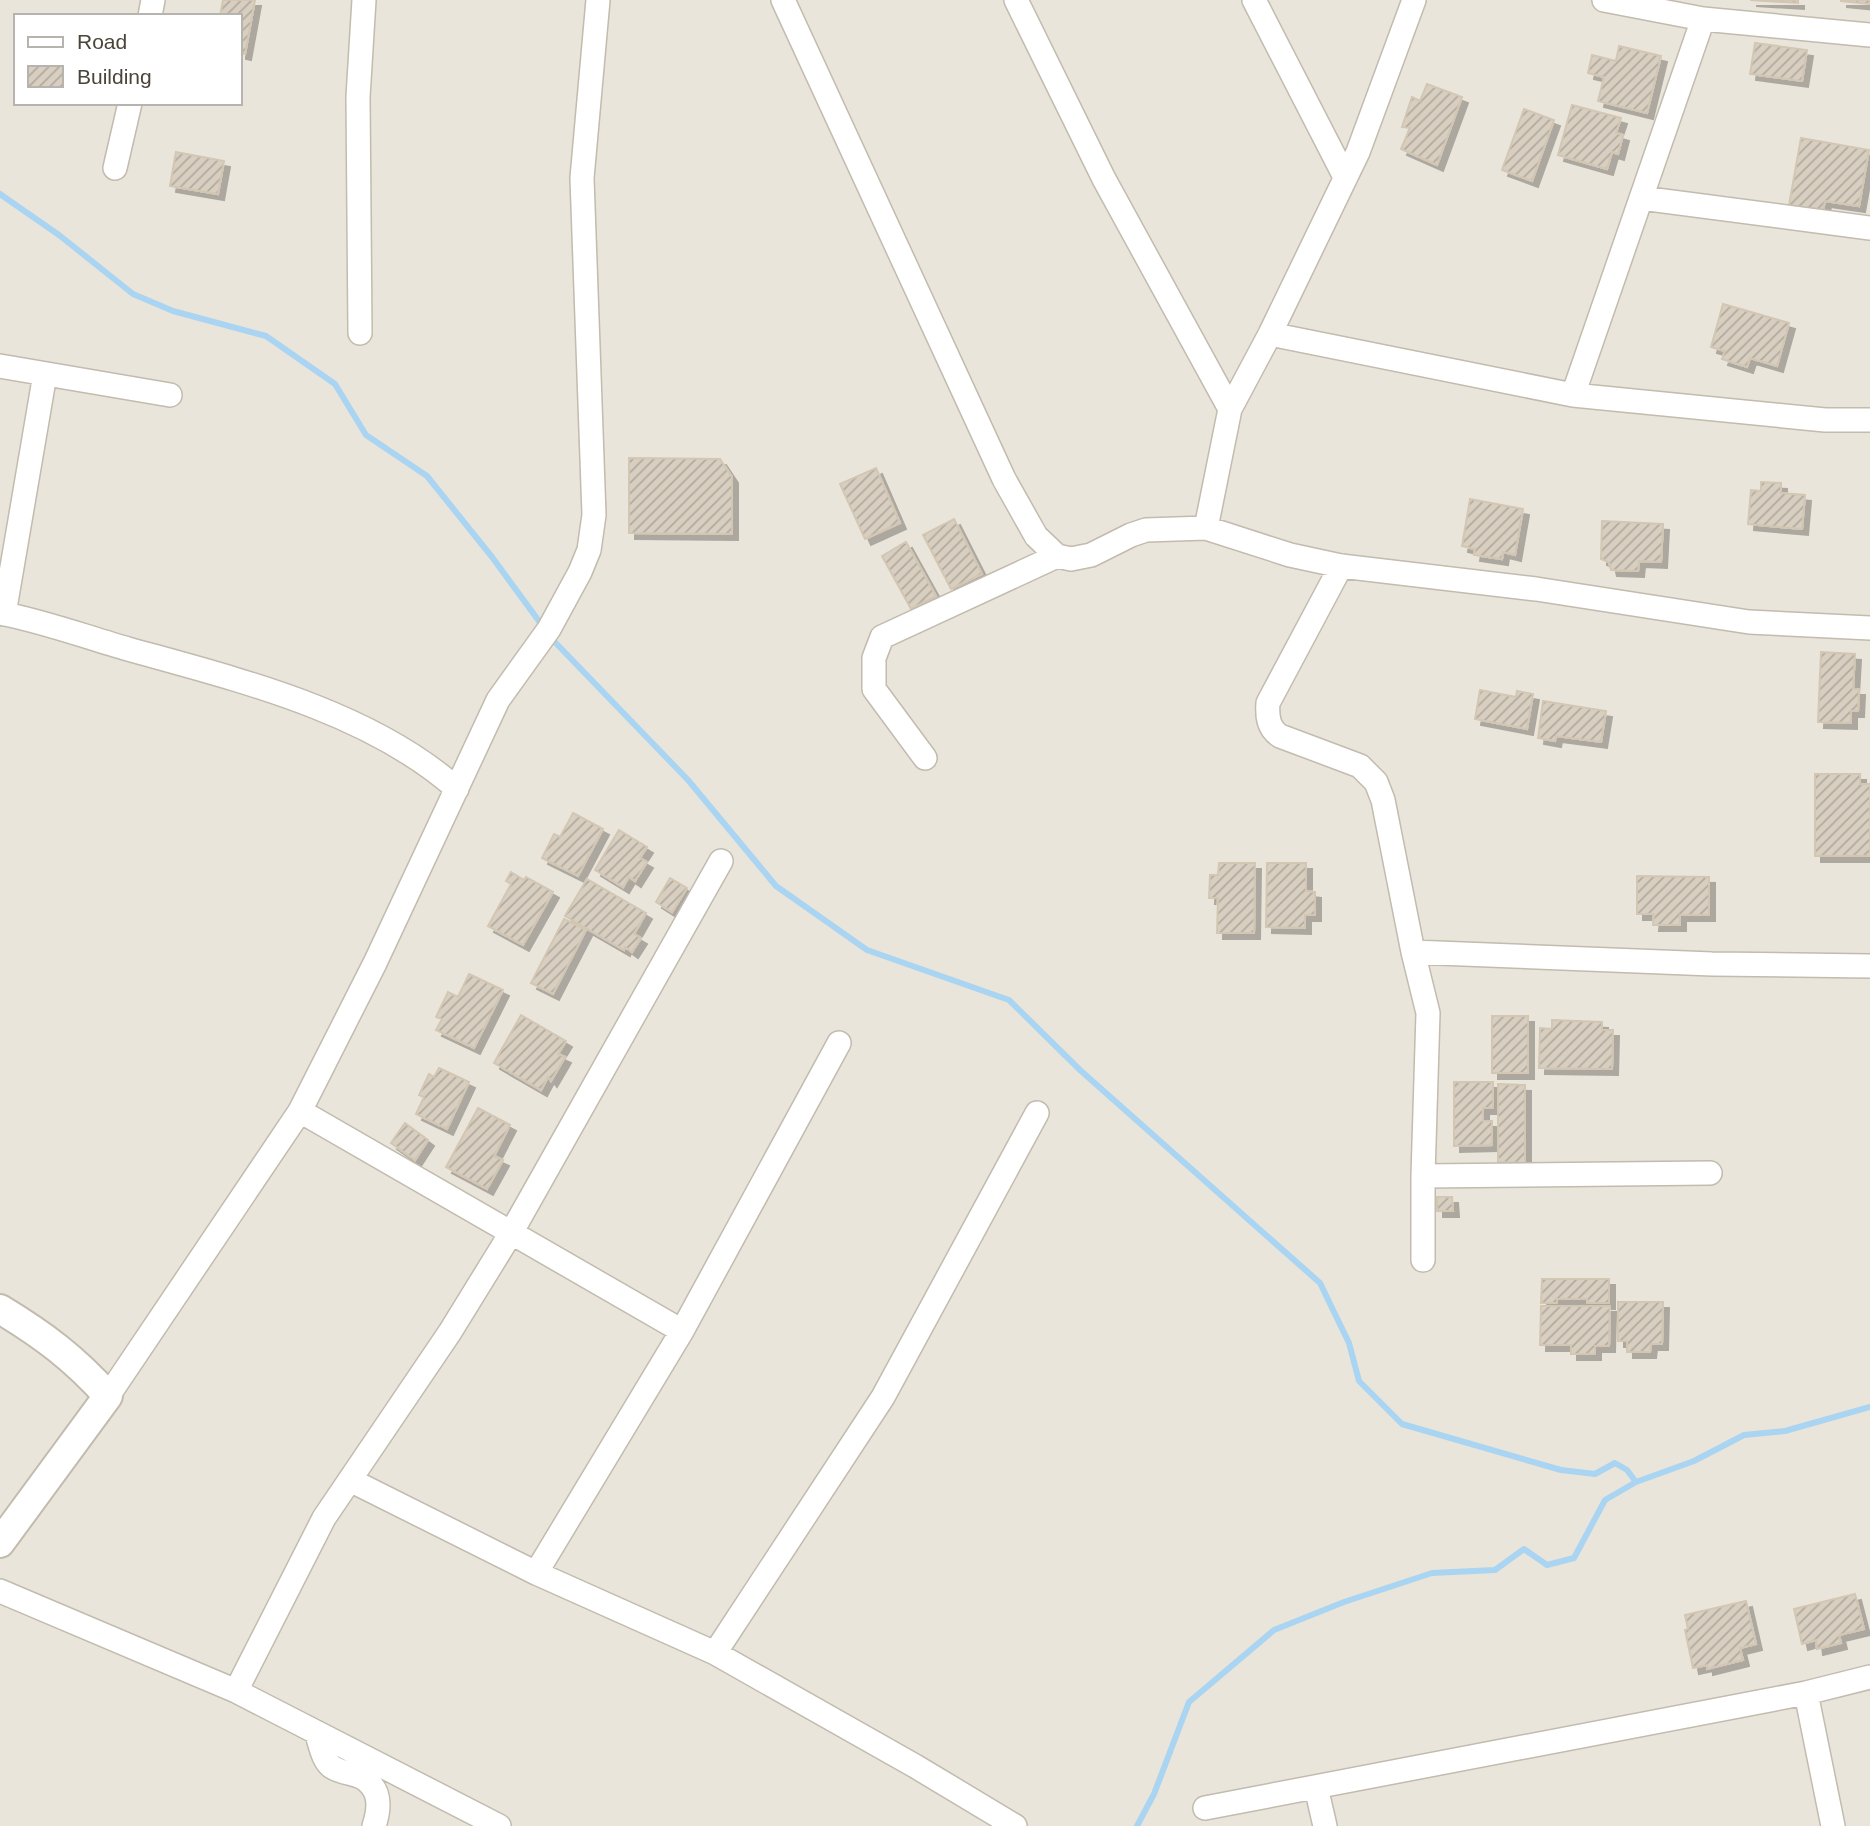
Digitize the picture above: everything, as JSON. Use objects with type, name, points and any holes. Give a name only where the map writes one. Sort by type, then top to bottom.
[{"type":"street","points":[[360,333],[358,97],[364,0]]},
{"type":"street","points":[[0,1543],[107,1396],[300,1111],[375,963],[498,699],[546,634],[589,550],[594,515],[582,178],[598,0]]},
{"type":"street","points":[[783,0],[1004,479],[1036,536],[1057,556],[1071,559],[1091,555],[1146,530],[1206,528],[1290,555],[1341,566],[1536,589],[1749,622],[1870,628]]},
{"type":"street","points":[[1016,0],[1104,179],[1230,409]]},
{"type":"street","points":[[1254,0],[1345,177]]},
{"type":"street","points":[[1206,528],[1230,409],[1270,334],[1358,152],[1414,0]]},
{"type":"street","points":[[1604,0],[1703,19],[1870,36]]},
{"type":"street","points":[[1573,395],[1703,19]]},
{"type":"street","points":[[115,168],[130,105]]},
{"type":"street","points":[[1641,198],[1870,228]]},
{"type":"street","points":[[1270,334],[1573,395],[1825,420],[1870,420]]},
{"type":"street","points":[[0,366],[170,395]]},
{"type":"street","points":[[45,374],[2,614],[208,671],[319,708],[399,745],[431,766],[457,789]]},
{"type":"street","points":[[925,758],[874,689],[874,658],[881,637],[1057,556]]},
{"type":"street","points":[[1341,566],[1268,702],[1267,714],[1270,726],[1280,736],[1360,766],[1376,782],[1383,800],[1428,1013],[1423,1260]]},
{"type":"street","points":[[236,1691],[324,1518],[450,1332],[511,1233],[721,861]]},
{"type":"street","points":[[1413,952],[1712,964],[1870,966]]},
{"type":"street","points":[[536,1573],[681,1331],[839,1043]]},
{"type":"street","points":[[300,1111],[681,1331]]},
{"type":"street","points":[[715,1653],[883,1397],[1037,1113]]},
{"type":"street","points":[[1423,1175],[1710,1173]]},
{"type":"street","points":[[0,1309],[35,1330],[80,1366],[107,1396]]},
{"type":"street","points":[[350,1480],[536,1573],[715,1653],[1015,1826]]},
{"type":"street","points":[[0,1591],[236,1691],[499,1826]]},
{"type":"street","points":[[1205,1808],[1806,1693],[1870,1677]]},
{"type":"street","points":[[1806,1693],[1833,1826]]},
{"type":"street","points":[[316,1732],[325,1758],[331,1766],[363,1778],[373,1786],[379,1799],[379,1813],[374,1826]]},
{"type":"street","points":[[1316,1787],[1325,1826]]},
{"type":"shaded area","points":[[0,0],[1870,0],[1870,1826],[0,1826]]},
{"type":"building","points":[[223,0],[255,0],[245,54],[242,53],[242,14],[220,14]]},
{"type":"building","points":[[1750,0],[1798,0],[1798,3]]},
{"type":"building","points":[[1870,0],[1870,4],[1841,1]]},
{"type":"building","points":[[1755,43],[1807,50],[1802,81],[1750,74]]},
{"type":"building","points":[[1619,46],[1661,56],[1647,113],[1598,101],[1604,77],[1588,73],[1592,55],[1616,61]]},
{"type":"building","points":[[1427,84],[1462,97],[1437,165],[1401,149],[1410,128],[1402,127],[1412,97],[1420,101]]},
{"type":"building","points":[[1572,105],[1621,118],[1616,133],[1623,135],[1618,154],[1612,152],[1607,169],[1558,155]]},
{"type":"building","points":[[1524,109],[1554,120],[1532,181],[1502,170]]},
{"type":"building","points":[[1801,138],[1869,150],[1859,206],[1825,201],[1823,210],[1789,205]]},
{"type":"building","points":[[176,152],[224,161],[218,194],[170,186]]},
{"type":"building","points":[[1723,304],[1789,323],[1777,366],[1750,358],[1747,367],[1722,359],[1725,351],[1711,347]]},
{"type":"building","points":[[629,458],[720,459],[732,477],[732,534],[629,533]]},
{"type":"building","points":[[876,468],[900,523],[865,539],[840,484]]},
{"type":"building","points":[[1761,482],[1781,483],[1781,493],[1805,495],[1802,529],[1748,524],[1751,490],[1761,491]]},
{"type":"building","points":[[1470,499],[1523,509],[1515,555],[1503,552],[1502,559],[1474,555],[1475,549],[1462,546]]},
{"type":"building","points":[[954,519],[982,574],[951,589],[923,535]]},
{"type":"building","points":[[1602,521],[1663,524],[1661,562],[1639,561],[1638,571],[1611,570],[1609,562],[1601,559]]},
{"type":"building","points":[[906,542],[936,596],[911,609],[882,556]]},
{"type":"building","points":[[1821,652],[1855,654],[1853,689],[1859,689],[1858,711],[1851,711],[1851,723],[1818,722]]},
{"type":"building","points":[[1480,690],[1516,697],[1517,691],[1533,694],[1527,729],[1475,719]]},
{"type":"building","points":[[1543,701],[1606,711],[1601,742],[1556,736],[1555,741],[1538,738]]},
{"type":"building","points":[[1815,774],[1860,774],[1860,784],[1870,784],[1870,856],[1815,856]]},
{"type":"building","points":[[573,813],[603,829],[578,876],[542,858],[554,834],[560,837]]},
{"type":"building","points":[[619,830],[647,847],[640,858],[647,862],[635,881],[629,877],[623,887],[595,870]]},
{"type":"building","points":[[1219,863],[1255,863],[1254,933],[1217,933],[1218,898],[1209,898],[1210,875],[1218,875]]},
{"type":"building","points":[[1267,863],[1306,863],[1306,891],[1315,892],[1315,915],[1305,915],[1305,928],[1266,927]]},
{"type":"building","points":[[511,872],[553,892],[523,945],[488,926],[511,884],[506,881]]},
{"type":"building","points":[[1637,876],[1709,877],[1709,915],[1680,915],[1680,925],[1653,925],[1654,914],[1637,914]]},
{"type":"building","points":[[670,878],[687,888],[672,912],[656,902]]},
{"type":"building","points":[[587,879],[646,913],[634,934],[641,938],[632,952],[565,916]]},
{"type":"building","points":[[564,919],[586,930],[553,994],[531,983]]},
{"type":"building","points":[[469,974],[503,990],[474,1048],[436,1030],[442,1019],[436,1017],[448,992],[458,997]]},
{"type":"building","points":[[521,1015],[566,1041],[558,1054],[565,1057],[551,1081],[548,1077],[541,1090],[494,1063]]},
{"type":"building","points":[[1492,1016],[1528,1016],[1528,1073],[1492,1073]]},
{"type":"building","points":[[1552,1020],[1602,1022],[1602,1030],[1613,1030],[1612,1069],[1539,1068],[1540,1028],[1552,1029]]},
{"type":"building","points":[[439,1068],[469,1082],[447,1129],[416,1114],[424,1097],[419,1095],[429,1074],[434,1077]]},
{"type":"building","points":[[1454,1082],[1493,1082],[1493,1108],[1483,1108],[1483,1121],[1492,1121],[1492,1145],[1454,1146]]},
{"type":"building","points":[[1498,1084],[1525,1085],[1525,1163],[1498,1162]]},
{"type":"building","points":[[478,1108],[510,1125],[494,1156],[503,1160],[487,1189],[446,1167]]},
{"type":"building","points":[[405,1123],[428,1140],[415,1160],[391,1143]]},
{"type":"building","points":[[1437,1197],[1452,1197],[1453,1211],[1437,1211]]},
{"type":"building","points":[[1542,1279],[1609,1279],[1609,1303],[1587,1303],[1587,1299],[1557,1299],[1557,1303],[1541,1303]]},
{"type":"building","points":[[1618,1302],[1663,1302],[1662,1344],[1651,1344],[1650,1352],[1627,1352],[1627,1341],[1618,1341]]},
{"type":"building","points":[[1541,1306],[1610,1306],[1609,1346],[1595,1346],[1595,1354],[1571,1354],[1571,1345],[1540,1345]]},
{"type":"building","points":[[1855,1594],[1864,1629],[1839,1635],[1841,1643],[1817,1649],[1816,1640],[1802,1644],[1794,1609]]},
{"type":"building","points":[[1746,1601],[1756,1644],[1740,1648],[1743,1660],[1707,1669],[1707,1665],[1693,1668],[1685,1630],[1688,1629],[1685,1615]]},
{"type":"waterway","points":[[0,194],[59,235],[133,294],[173,311],[266,336],[335,384],[366,435],[427,476],[492,557],[544,628]]},
{"type":"waterway","points":[[550,637],[688,780],[776,886],[867,950],[1009,1000],[1080,1070],[1320,1283],[1349,1343],[1359,1381],[1402,1424],[1561,1470],[1595,1474],[1615,1463],[1627,1470],[1636,1482]]},
{"type":"waterway","points":[[1137,1826],[1154,1794],[1189,1702],[1274,1630],[1344,1602],[1432,1573],[1495,1570],[1524,1549],[1547,1565],[1574,1558],[1605,1500],[1636,1482],[1694,1461],[1744,1435],[1785,1431],[1870,1407]]}]
